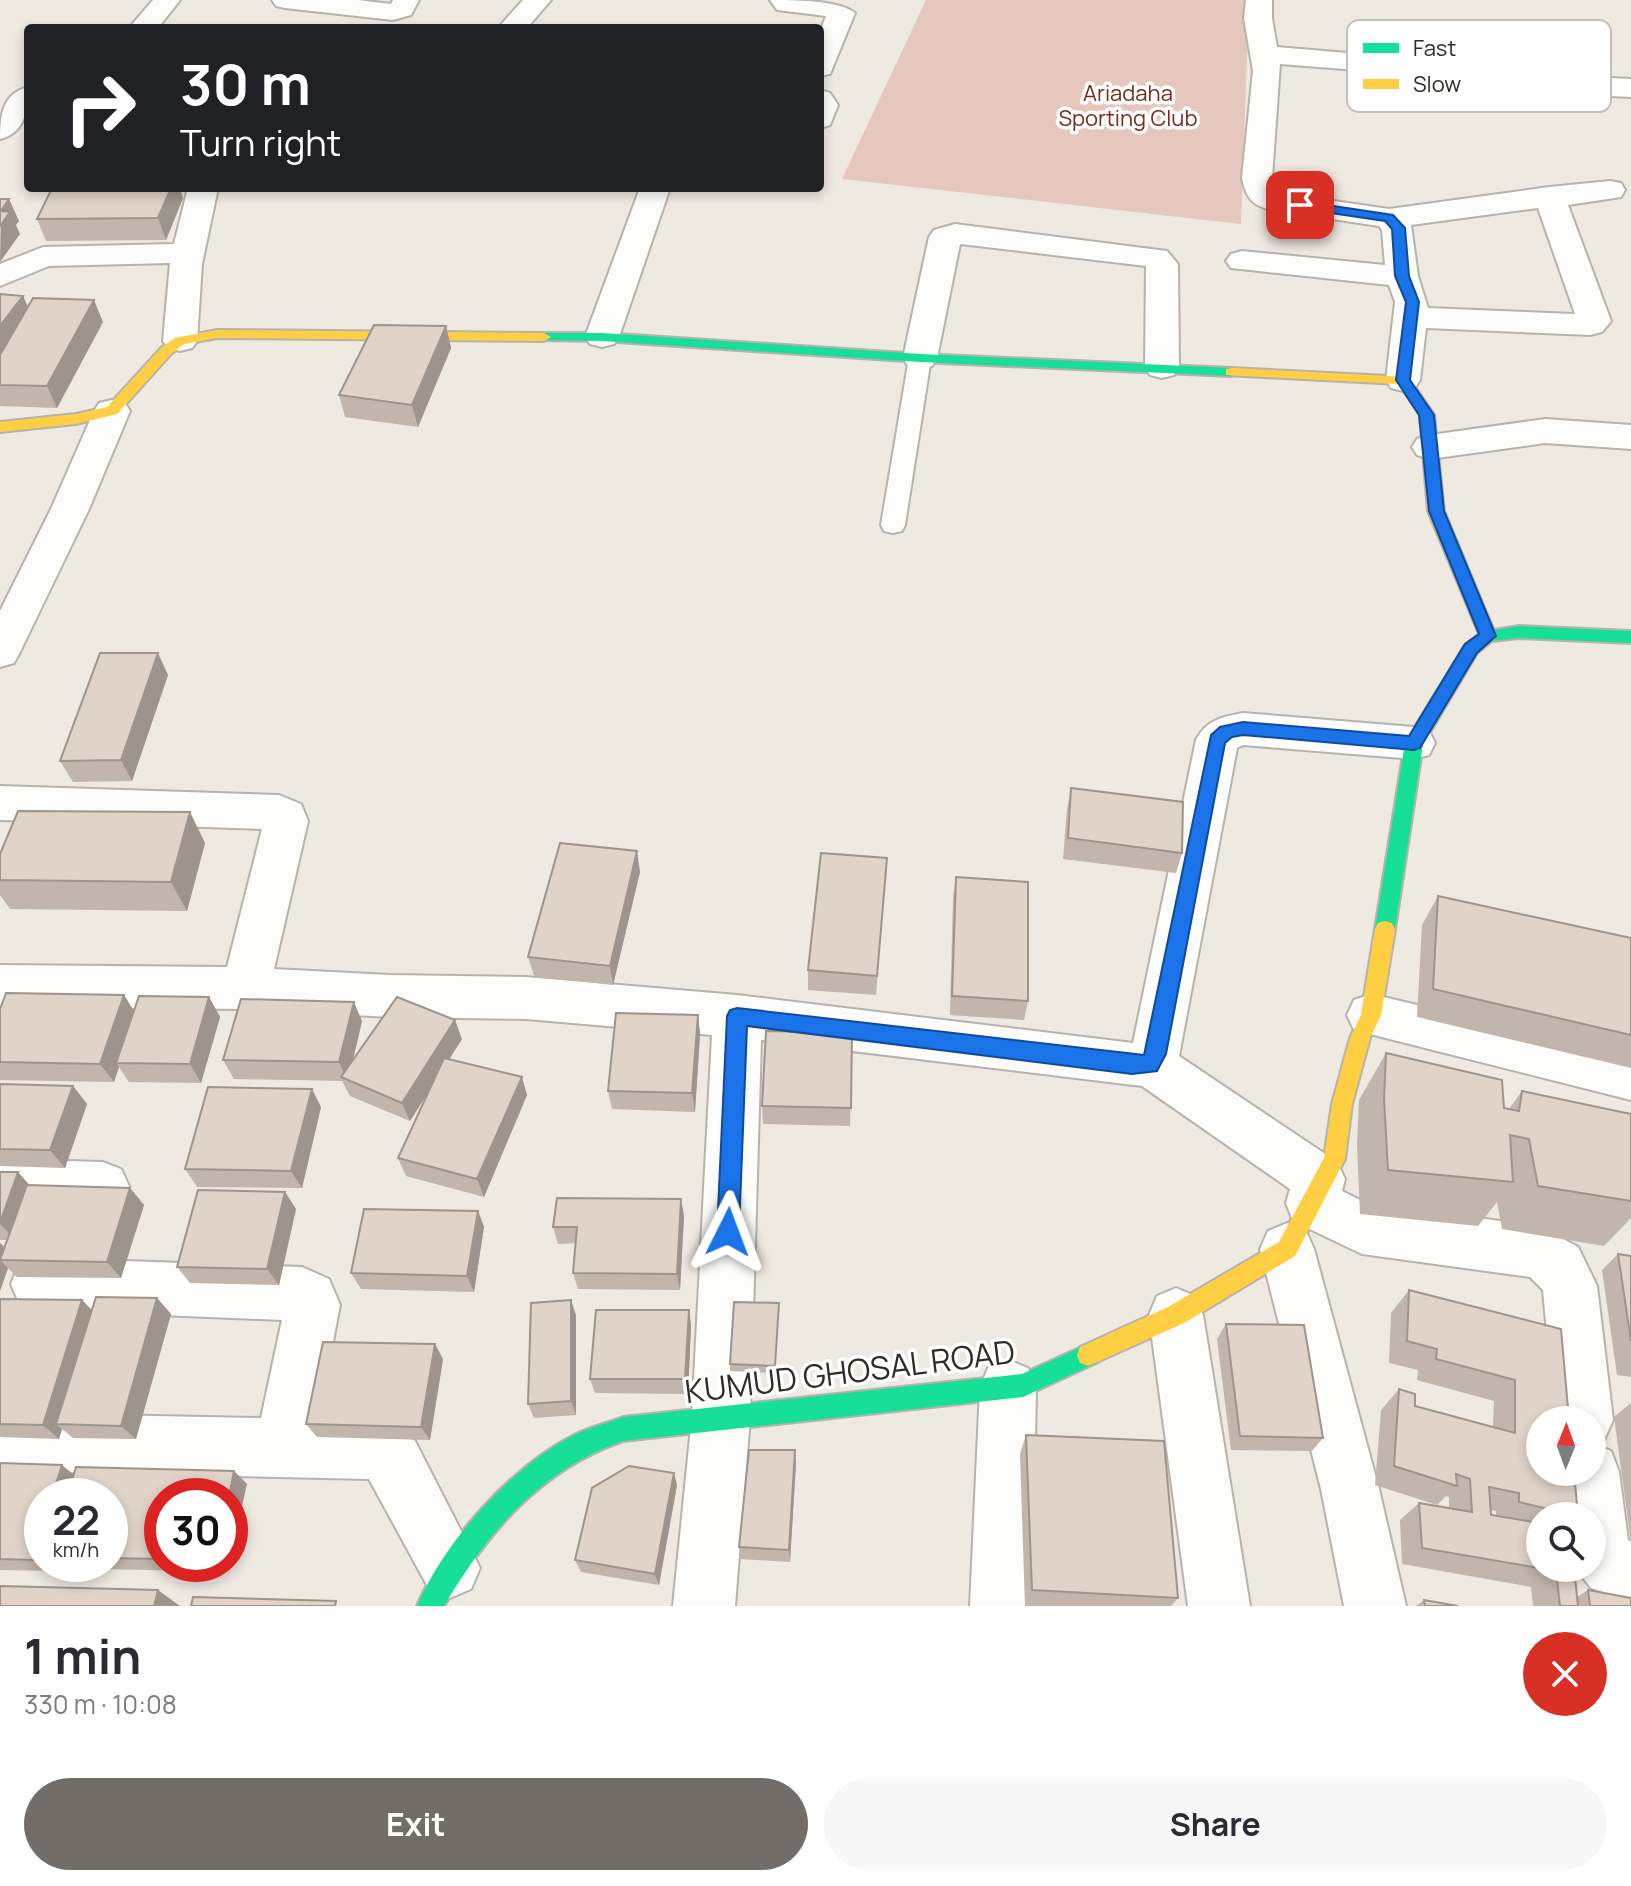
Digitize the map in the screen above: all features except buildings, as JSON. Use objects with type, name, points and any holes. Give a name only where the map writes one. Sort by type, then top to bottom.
[{"type":"street","points":[[146,24],[167,0]]},
{"type":"street","points":[[285,0],[393,12],[401,9],[406,0]]},
{"type":"street","points":[[516,24],[538,0]]},
{"type":"street","points":[[783,0],[786,4],[836,9],[841,13],[824,58]]},
{"type":"street","points":[[1259,0],[1258,18],[1267,71],[1257,178],[1261,195],[1271,201],[1389,218],[1610,190]]},
{"type":"street","points":[[1264,54],[1347,61]]},
{"type":"street","points":[[1611,87],[1631,88]]},
{"type":"street","points":[[0,95],[24,96]]},
{"type":"street","points":[[0,130],[24,101]]},
{"type":"street","points":[[180,341],[180,304],[186,253],[202,192]]},
{"type":"street","points":[[602,337],[654,192]]},
{"type":"street","points":[[1411,317],[1590,325],[1594,321],[1549,196]]},
{"type":"street","points":[[1389,218],[1398,228],[1402,276],[1412,302],[1403,380],[1427,415],[1436,511],[1488,636]]},
{"type":"street","points":[[920,358],[945,237],[955,234],[1156,258],[1162,264],[1162,367]]},
{"type":"street","points":[[0,276],[43,257],[186,253]]},
{"type":"street","points":[[1242,261],[1402,276]]},
{"type":"street","points":[[0,652],[70,509],[112,411],[166,351],[180,341],[217,334],[602,337],[920,358],[1403,380]]},
{"type":"street","points":[[0,427],[76,419],[112,411]]},
{"type":"street","points":[[1430,447],[1545,431],[1631,437]]},
{"type":"street","points":[[1299,1226],[1334,1159],[1342,1104],[1360,1038],[1371,1015],[1414,743],[1471,649],[1488,636],[1519,632],[1631,637]]},
{"type":"street","points":[[1150,1064],[1155,1054],[1217,740],[1227,732],[1243,729],[1414,743]]},
{"type":"street","points":[[0,803],[279,812],[285,816],[246,988]]},
{"type":"street","points":[[0,986],[246,988],[526,998],[737,1016],[1132,1065],[1150,1064],[1319,1179],[1299,1226],[1375,1606]]},
{"type":"street","points":[[1371,1015],[1631,1078]]},
{"type":"street","points":[[704,1606],[721,1417],[737,1016]]},
{"type":"street","points":[[0,1183],[103,1186]]},
{"type":"street","points":[[1299,1226],[1362,1229],[1539,1252],[1551,1258],[1570,1286],[1583,1406]]},
{"type":"street","name":"KUMUD GHOSAL ROAD","points":[[440,1587],[481,1527],[525,1485],[578,1445],[623,1429],[1023,1385],[1176,1315],[1299,1226]]},
{"type":"street","points":[[38,1284],[302,1294],[310,1298],[313,1305],[284,1447]]},
{"type":"street","points":[[1176,1315],[1219,1606]]},
{"type":"street","points":[[1001,1606],[1008,1388]]},
{"type":"street","points":[[0,1442],[365,1449],[382,1452],[403,1475],[440,1587]]},
{"type":"street","points":[[1592,1486],[1600,1555],[1612,1567],[1631,1571]]},
{"type":"lane","points":[[893,525],[920,358]]},
{"type":"green space","name":"Ariadaha Sporting Club","points":[[926,0],[1249,0],[1241,224],[842,179]]},
{"type":"traffic: fast","points":[[544,337],[602,337],[920,358],[1231,372]]},
{"type":"traffic: fast","points":[[1488,636],[1519,632],[1631,637]]},
{"type":"traffic: fast","points":[[1385,929],[1414,743],[1471,649],[1488,636]]},
{"type":"traffic: fast","points":[[430,1606],[494,1514],[535,1475],[592,1439],[623,1429],[1023,1385],[1088,1355]]},
{"type":"traffic: slow","points":[[0,427],[76,419],[112,411],[166,351],[180,341],[217,334],[544,337]]},
{"type":"traffic: slow","points":[[1231,372],[1403,380],[1427,415],[1436,511],[1488,636]]},
{"type":"traffic: slow","points":[[1088,1355],[1176,1315],[1287,1249],[1334,1159],[1342,1104],[1360,1038],[1371,1015],[1385,929]]},
{"type":"route","points":[[728,1232],[737,1016],[1132,1065],[1150,1064],[1155,1054],[1217,740],[1227,732],[1243,729],[1414,743],[1471,649],[1488,636],[1436,511],[1427,415],[1403,380],[1412,302],[1402,276],[1398,228],[1389,218],[1300,205]]}]
